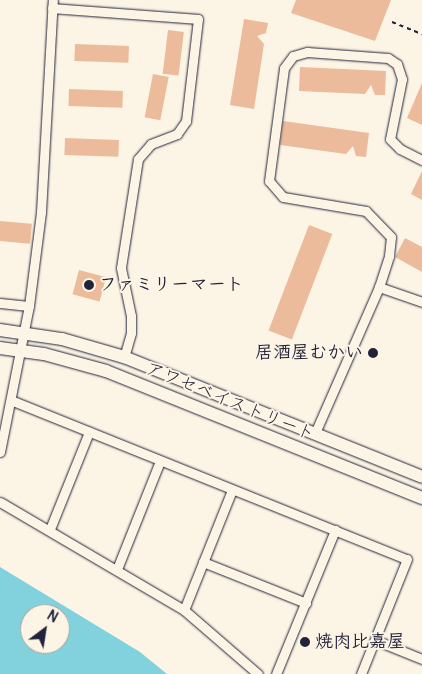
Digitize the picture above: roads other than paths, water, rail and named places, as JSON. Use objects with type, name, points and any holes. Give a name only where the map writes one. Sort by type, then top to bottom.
[{"type":"main road","name":"アワセベイストリート","points":[[0,330],[24,332],[124,357],[422,477]]},
{"type":"main road","name":"アワセベイストリート","points":[[0,348],[21,350],[106,371],[422,498]]},
{"type":"street","points":[[0,452],[12,401],[29,306],[41,212],[52,4],[198,19],[186,121],[177,134],[152,144],[138,159],[121,268],[131,333],[124,357]]},
{"type":"street","points":[[316,433],[379,286],[389,256],[391,237],[382,224],[366,211],[283,196],[269,181],[284,68],[293,56],[306,52],[388,58],[397,64],[402,79],[390,139],[400,149],[422,160]]},
{"type":"street","points":[[379,286],[422,302]]},
{"type":"street","points":[[0,303],[29,306]]},
{"type":"street","points":[[12,401],[408,559],[361,674]]},
{"type":"street","points":[[50,529],[89,432]]},
{"type":"street","points":[[116,569],[160,461]]},
{"type":"street","points":[[184,610],[232,490]]},
{"type":"street","points":[[0,502],[50,529],[184,610],[258,674]]},
{"type":"street","points":[[276,674],[335,530]]},
{"type":"street","points":[[203,562],[306,603]]},
{"type":"street","points":[[375,640],[422,659]]},
{"type":"water","points":[[0,567],[61,604],[20,604],[20,654],[70,654],[70,610],[140,652],[167,674],[0,674]]},
{"type":"place","name":"ファミリーマート","points":[[89,285]]},
{"type":"place","name":"居酒屋むかい","points":[[373,353]]},
{"type":"place","name":"焼肉比嘉屋","points":[[305,642]]}]
